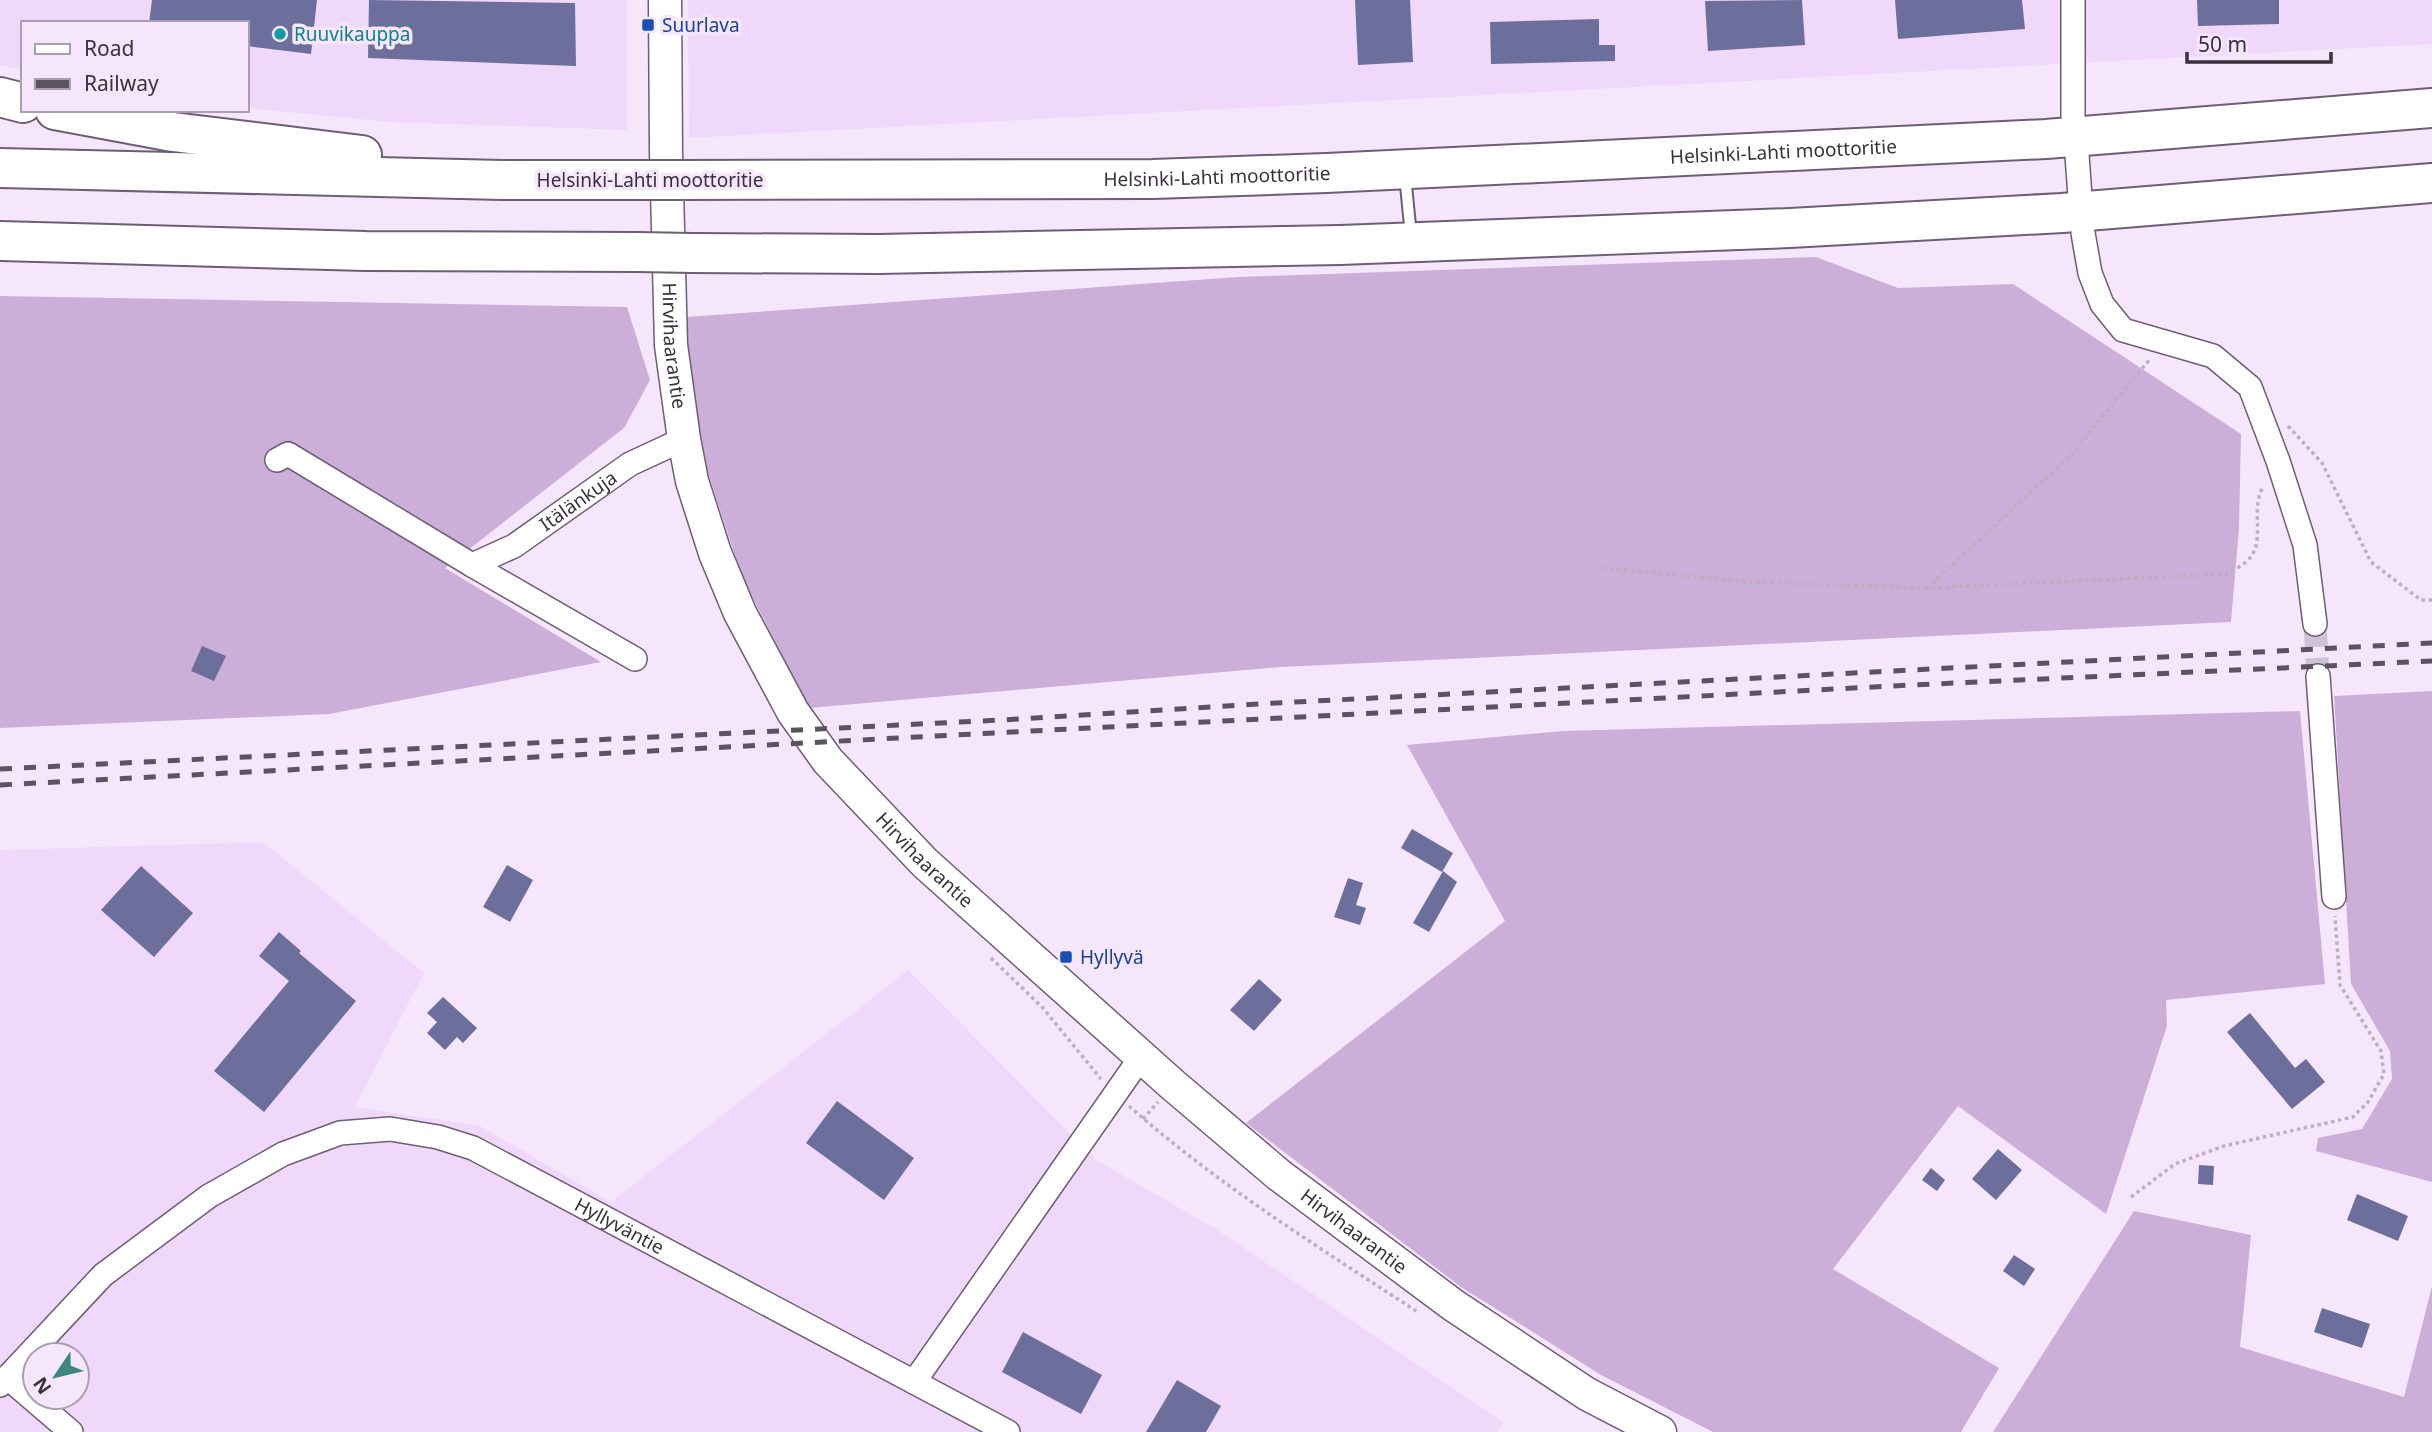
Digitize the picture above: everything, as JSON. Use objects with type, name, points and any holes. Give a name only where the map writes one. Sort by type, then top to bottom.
[{"type":"highway","points":[[0,97],[21,102]]},
{"type":"highway","name":"Helsinki-Lahti moottoritie","points":[[0,167],[502,180],[1153,178],[2046,139],[2432,108]]},
{"type":"highway","points":[[65,112],[173,132],[368,155],[502,180]]},
{"type":"highway","points":[[0,242],[366,251],[878,254],[1412,242],[1790,228],[2049,214],[2432,183]]},
{"type":"street","name":"Hirvihaarantie","points":[[665,0],[671,345],[684,439],[696,493],[715,553],[740,613],[793,712],[828,761],[925,863],[1141,1057],[1308,1199],[1453,1305],[1587,1394],[1660,1432]]},
{"type":"street","points":[[2073,0],[2073,116]]},
{"type":"street","points":[[2077,155],[2080,197]]},
{"type":"street","points":[[2083,233],[2090,273],[2102,304],[2123,330],[2213,356],[2250,387],[2278,461],[2305,545],[2315,624]]},
{"type":"street","name":"Itälänkuja","points":[[472,565],[514,546],[630,464],[684,439]]},
{"type":"street","points":[[277,460],[288,454],[635,659]]},
{"type":"street","points":[[2318,676],[2334,897]]},
{"type":"street","points":[[915,1382],[1141,1057]]},
{"type":"street","name":"Hyllyväntie","points":[[4,1381],[103,1275],[209,1196],[283,1154],[340,1133],[390,1129],[438,1136],[473,1148],[1008,1432]]},
{"type":"street","points":[[4,1381],[71,1432]]},
{"type":"lane","points":[[1404,169],[1412,242]]},
{"type":"path","points":[[1927,588],[2070,456],[2164,341]]},
{"type":"path","points":[[2286,425],[2322,463],[2371,562],[2421,600],[2432,600]]},
{"type":"path","points":[[1603,568],[1751,582],[1927,588],[2226,575],[2246,562],[2257,548],[2257,498],[2278,461]]},
{"type":"path","points":[[2131,1197],[2175,1164],[2224,1146],[2353,1117],[2368,1102],[2384,1074],[2381,1051],[2340,985],[2334,897]]},
{"type":"path","points":[[982,950],[1042,1007],[1115,1093],[1172,1143],[1227,1184],[1421,1315]]},
{"type":"shaded area","points":[[0,0],[627,0],[627,130],[390,122],[248,108],[248,21],[21,21],[21,70],[0,65]]},
{"type":"shaded area","points":[[688,0],[2432,0],[2432,44],[689,138]]},
{"type":"shaded area","points":[[1816,257],[1898,288],[2013,284],[2241,434],[2239,528],[2231,622],[1281,667],[809,708],[742,577],[706,467],[686,348],[687,317],[1238,277]]},
{"type":"shaded area","points":[[0,296],[627,307],[650,380],[624,428],[445,568],[601,662],[329,714],[0,728]]},
{"type":"shaded area","points":[[2432,691],[2432,1182],[2316,1151],[2318,1138],[2362,1129],[2392,1079],[2390,1051],[2351,984],[2334,696]]},
{"type":"shaded area","points":[[2300,711],[2325,984],[2166,1000],[2167,1026],[2106,1214],[1958,1106],[1833,1269],[1999,1368],[1961,1432],[1713,1432],[1601,1375],[1461,1287],[1246,1123],[1505,921],[1407,745],[1563,731]]},
{"type":"shaded area","points":[[263,842],[424,973],[355,1107],[480,1126],[611,1202],[908,970],[1096,1160],[1216,1229],[1503,1422],[1498,1432],[0,1432],[0,850]]},
{"type":"shaded area","points":[[2134,1211],[2251,1235],[2240,1347],[2404,1397],[2432,1286],[2432,1432],[1993,1432]]},
{"type":"building","name":"Ruuvikauppa","points":[[152,0],[317,0],[311,54],[248,46],[248,21],[149,21]]},
{"type":"building","points":[[369,0],[575,3],[576,66],[368,58]]},
{"type":"building","points":[[1355,0],[1410,0],[1413,62],[1358,65]]},
{"type":"building","points":[[1802,0],[1805,45],[1708,51],[1705,1]]},
{"type":"building","points":[[1895,0],[2022,0],[2025,29],[1898,39]]},
{"type":"building","points":[[2197,0],[2279,0],[2279,24],[2198,26]]},
{"type":"building","points":[[1599,19],[1599,45],[1615,45],[1615,61],[1491,64],[1490,22]]},
{"type":"building","points":[[202,646],[226,656],[214,681],[191,671]]},
{"type":"building","points":[[1412,829],[1453,853],[1442,872],[1401,848]]},
{"type":"building","points":[[507,865],[533,880],[510,922],[483,907]]},
{"type":"building","points":[[141,866],[193,913],[154,957],[101,910]]},
{"type":"building","points":[[1443,871],[1457,882],[1429,932],[1413,923]]},
{"type":"building","points":[[1348,878],[1363,883],[1356,905],[1366,908],[1360,925],[1334,917]]},
{"type":"building","points":[[279,932],[301,951],[299,953],[356,1001],[264,1112],[214,1071],[289,981],[259,956]]},
{"type":"building","points":[[1259,979],[1282,1000],[1254,1031],[1230,1010]]},
{"type":"building","points":[[443,997],[477,1028],[463,1043],[457,1037],[445,1050],[427,1033],[437,1022],[427,1013]]},
{"type":"building","points":[[2250,1013],[2295,1068],[2306,1059],[2325,1082],[2292,1109],[2227,1032]]},
{"type":"building","points":[[837,1101],[914,1158],[884,1200],[806,1143]]},
{"type":"building","points":[[1998,1149],[2022,1170],[1996,1200],[1972,1179]]},
{"type":"building","points":[[2199,1165],[2214,1166],[2213,1185],[2198,1184]]},
{"type":"building","points":[[1931,1168],[1945,1180],[1937,1191],[1922,1180]]},
{"type":"building","points":[[2357,1194],[2408,1216],[2398,1241],[2347,1220]]},
{"type":"building","points":[[2014,1255],[2035,1269],[2024,1286],[2003,1271]]},
{"type":"building","points":[[2322,1308],[2370,1324],[2362,1348],[2314,1332]]},
{"type":"building","points":[[1023,1332],[1102,1375],[1081,1414],[1002,1372]]},
{"type":"building","points":[[1177,1380],[1221,1406],[1206,1432],[1146,1432]]},
{"type":"tunnel","points":[[2315,624],[2318,676]]},
{"type":"railway","points":[[0,769],[1002,720],[1258,704],[2432,643]]},
{"type":"railway","points":[[0,785],[1912,685],[2432,661]]},
{"type":"place","name":"Suurlava","points":[[648,25]]},
{"type":"place","name":"Ruuvikauppa","points":[[280,34]]},
{"type":"place","name":"Hyllyvä","points":[[1066,957]]}]
